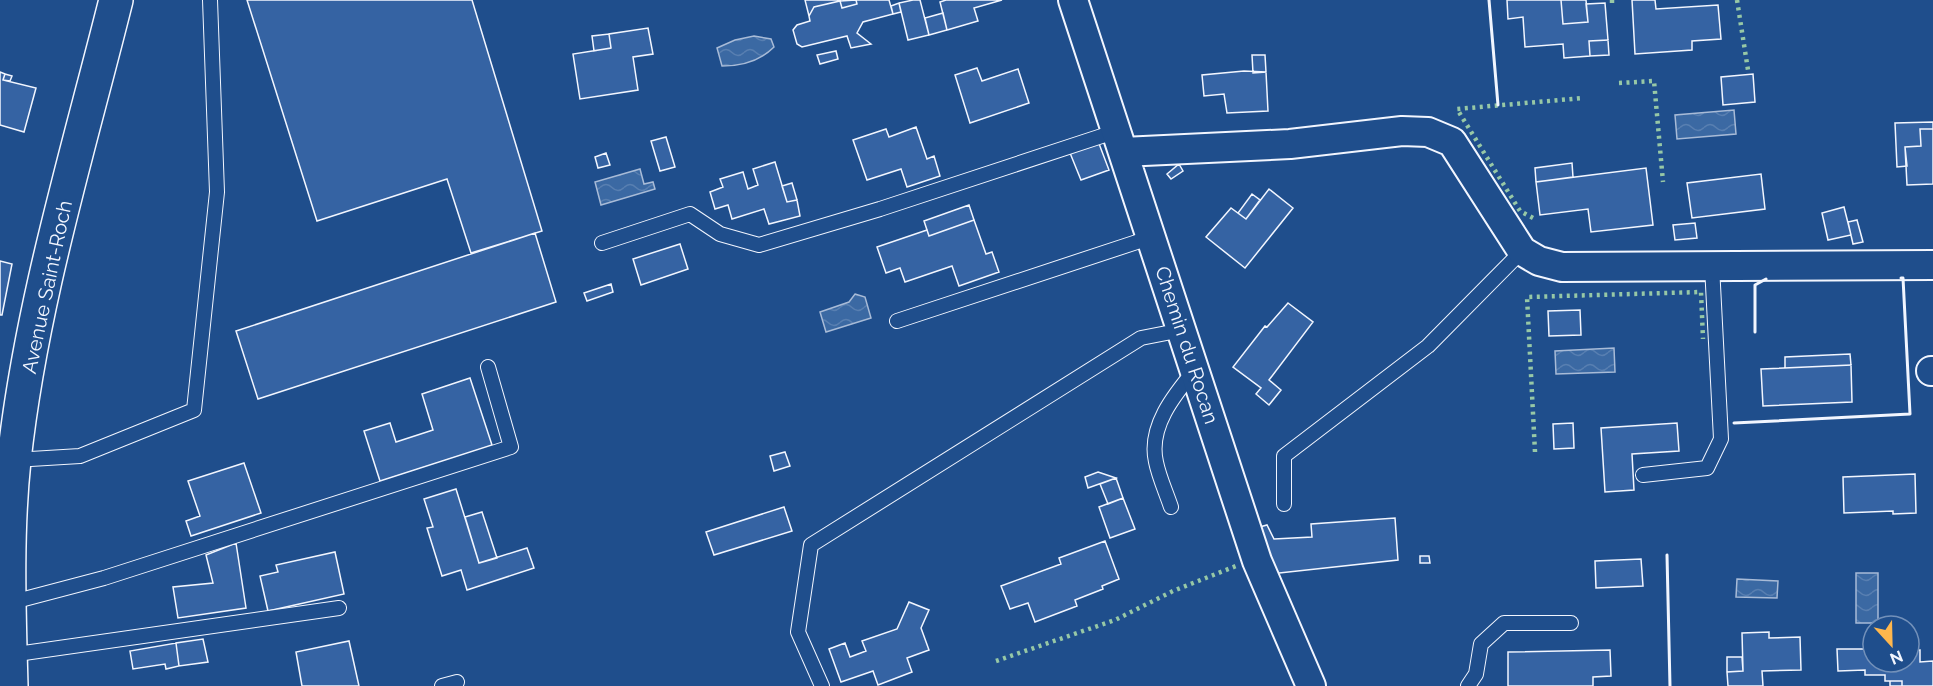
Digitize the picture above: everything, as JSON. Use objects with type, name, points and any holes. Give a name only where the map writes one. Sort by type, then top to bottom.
[{"type":"main road","name":"Avenue Saint-Roch","points":[[10,671],[9,603],[14,460],[35,323],[116,0]]},
{"type":"street","name":"Chemin du Rocan","points":[[1073,0],[1257,561],[1311,686]]},
{"type":"street","points":[[1120,142],[1290,144],[1402,131],[1428,132],[1452,142],[1522,251],[1539,261],[1562,267],[1933,265]]},
{"type":"lane","points":[[14,460],[80,456],[194,410],[217,192],[210,0]]},
{"type":"lane","points":[[602,243],[690,214],[720,234],[759,245],[1120,142]]},
{"type":"lane","points":[[897,321],[1152,237]]},
{"type":"lane","points":[[1284,504],[1284,456],[1428,346],[1522,251]]},
{"type":"lane","points":[[1643,475],[1707,468],[1721,439],[1712,266]]},
{"type":"lane","points":[[822,686],[798,632],[811,545],[1141,338],[1182,330]]},
{"type":"lane","points":[[9,603],[104,578],[511,447],[488,367]]},
{"type":"lane","points":[[1171,507],[1155,460],[1156,432],[1175,394],[1195,369]]},
{"type":"lane","points":[[10,671],[339,608]]},
{"type":"lane","points":[[1468,686],[1476,674],[1481,644],[1504,623],[1571,623]]},
{"type":"lane","points":[[442,686],[457,682]]},
{"type":"water","points":[[754,36],[771,39],[774,47],[763,56],[750,62],[722,66],[717,48],[735,40]]},
{"type":"water","points":[[1734,110],[1736,134],[1677,139],[1675,115]]},
{"type":"water","points":[[640,169],[644,184],[653,182],[655,189],[601,205],[595,182]]},
{"type":"water","points":[[855,294],[865,297],[871,318],[826,332],[820,312],[849,302]]},
{"type":"water","points":[[1614,348],[1615,372],[1556,374],[1555,351]]},
{"type":"water","points":[[1856,573],[1878,573],[1878,614],[1861,614],[1861,623],[1856,623]]},
{"type":"water","points":[[1737,579],[1778,581],[1777,598],[1736,597]]},
{"type":"building","points":[[247,0],[472,0],[542,231],[471,253],[447,179],[317,221]]},
{"type":"building","points":[[805,0],[840,1],[814,7],[809,16]]},
{"type":"building","points":[[856,0],[857,4],[842,8],[840,1]]},
{"type":"building","points":[[856,0],[889,0],[893,14],[863,22],[857,33],[871,44],[851,48],[847,36],[802,47],[797,44],[793,30],[797,25],[810,21],[809,16],[814,7],[840,1],[842,8],[857,4]]},
{"type":"building","points":[[920,0],[929,35],[908,40],[899,3]]},
{"type":"building","points":[[946,0],[1002,0],[974,8],[978,21],[947,30],[940,2]]},
{"type":"building","points":[[1507,0],[1561,0],[1563,24],[1588,22],[1586,4],[1605,3],[1608,40],[1589,41],[1590,56],[1564,58],[1563,44],[1525,47],[1523,17],[1508,19]]},
{"type":"building","points":[[1561,0],[1586,0],[1588,22],[1563,24]]},
{"type":"building","points":[[1632,0],[1655,0],[1656,9],[1718,5],[1721,39],[1692,41],[1692,50],[1635,54]]},
{"type":"building","points":[[899,3],[901,12],[893,14],[891,6]]},
{"type":"building","points":[[943,13],[947,30],[929,35],[925,18]]},
{"type":"building","points":[[648,28],[653,54],[633,57],[638,90],[580,99],[573,54],[611,48],[609,34]]},
{"type":"building","points":[[609,34],[611,48],[594,51],[592,36]]},
{"type":"building","points":[[1608,40],[1609,55],[1590,56],[1589,41]]},
{"type":"building","points":[[836,51],[838,59],[820,64],[817,55]]},
{"type":"building","points":[[1252,55],[1265,55],[1266,72],[1253,73]]},
{"type":"building","points":[[977,68],[982,81],[1018,69],[1029,103],[970,123],[955,75]]},
{"type":"building","points":[[1244,71],[1266,72],[1268,111],[1227,113],[1224,94],[1204,96],[1202,75]]},
{"type":"building","points":[[0,72],[5,74],[3,80],[36,88],[24,132],[0,125]]},
{"type":"building","points":[[5,74],[12,76],[10,81],[3,80]]},
{"type":"building","points":[[1753,74],[1755,102],[1723,105],[1721,77]]},
{"type":"building","points":[[1933,122],[1933,129],[1920,129],[1921,146],[1905,147],[1907,166],[1897,167],[1895,123]]},
{"type":"building","points":[[916,127],[927,159],[934,156],[940,176],[907,187],[901,169],[867,180],[853,140],[886,129],[889,137]]},
{"type":"building","points":[[1920,129],[1933,129],[1933,184],[1907,185],[1905,147],[1921,146]]},
{"type":"building","points":[[666,137],[675,167],[660,171],[651,141]]},
{"type":"building","points":[[1098,141],[1109,170],[1081,180],[1070,153]]},
{"type":"building","points":[[606,153],[610,165],[598,168],[595,157]]},
{"type":"building","points":[[775,162],[787,202],[797,200],[800,216],[769,224],[764,209],[732,219],[728,205],[715,209],[710,192],[723,187],[720,179],[743,172],[748,189],[758,185],[753,169]]},
{"type":"building","points":[[1572,163],[1573,177],[1536,182],[1535,168]]},
{"type":"building","points":[[1179,164],[1183,171],[1171,179],[1167,174]]},
{"type":"building","points":[[1646,168],[1653,225],[1591,232],[1588,209],[1540,215],[1536,182]]},
{"type":"building","points":[[1761,174],[1765,209],[1692,218],[1687,183]]},
{"type":"building","points":[[792,183],[797,200],[787,202],[782,186]]},
{"type":"building","points":[[1269,189],[1293,208],[1245,268],[1206,237],[1231,208],[1246,219]]},
{"type":"building","points":[[1252,194],[1260,200],[1246,219],[1238,213]]},
{"type":"building","points":[[969,205],[974,220],[929,236],[924,221]]},
{"type":"building","points":[[1844,207],[1851,235],[1828,240],[1822,213]]},
{"type":"building","points":[[974,220],[986,254],[992,252],[999,272],[959,286],[952,266],[905,282],[900,268],[886,273],[877,247],[927,230],[929,236]]},
{"type":"building","points":[[1857,220],[1863,242],[1853,244],[1848,222]]},
{"type":"building","points":[[1695,223],[1697,238],[1675,240],[1673,225]]},
{"type":"building","points":[[535,233],[556,302],[258,399],[236,331]]},
{"type":"building","points":[[680,244],[688,269],[641,285],[633,259]]},
{"type":"building","points":[[0,261],[12,264],[2,315],[0,315]]},
{"type":"building","points":[[611,284],[613,292],[587,301],[584,293]]},
{"type":"building","points":[[1288,303],[1313,322],[1269,380],[1281,390],[1269,405],[1256,394],[1261,388],[1233,367],[1265,326],[1267,327]]},
{"type":"building","points":[[1580,310],[1581,335],[1549,336],[1548,311]]},
{"type":"building","points":[[1850,354],[1851,365],[1785,368],[1785,357]]},
{"type":"building","points":[[1851,365],[1852,402],[1763,406],[1761,369]]},
{"type":"building","points":[[470,378],[492,445],[380,481],[364,431],[390,423],[396,442],[433,430],[422,394]]},
{"type":"building","points":[[1573,423],[1574,448],[1554,449],[1553,424]]},
{"type":"building","points":[[1677,423],[1679,451],[1632,454],[1634,490],[1605,492],[1601,428]]},
{"type":"building","points":[[785,452],[790,466],[774,471],[770,456]]},
{"type":"building","points":[[244,463],[261,513],[191,536],[186,521],[200,516],[188,481]]},
{"type":"building","points":[[1098,472],[1116,478],[1088,488],[1085,477]]},
{"type":"building","points":[[1915,474],[1916,513],[1893,514],[1893,511],[1844,513],[1843,477]]},
{"type":"building","points":[[1116,478],[1123,498],[1108,504],[1100,484]]},
{"type":"building","points":[[456,489],[479,563],[527,548],[534,568],[467,590],[461,570],[442,576],[427,528],[433,527],[424,499]]},
{"type":"building","points":[[1123,498],[1135,529],[1110,538],[1099,507]]},
{"type":"building","points":[[784,507],[792,531],[714,555],[706,532]]},
{"type":"building","points":[[482,512],[497,558],[479,563],[465,517]]},
{"type":"building","points":[[1395,518],[1398,560],[1270,574],[1256,528],[1267,525],[1274,539],[1312,537],[1311,524]]},
{"type":"building","points":[[1105,541],[1119,579],[1102,586],[1103,589],[1075,600],[1077,606],[1035,622],[1028,603],[1010,609],[1001,586],[1061,564],[1059,558]]},
{"type":"building","points":[[236,543],[246,608],[178,618],[173,587],[213,583],[206,555]]},
{"type":"building","points":[[335,552],[344,594],[268,611],[260,576],[278,572],[276,565]]},
{"type":"building","points":[[1420,556],[1429,556],[1430,563],[1420,563]]},
{"type":"building","points":[[1641,559],[1643,586],[1596,588],[1595,561]]},
{"type":"building","points":[[909,602],[929,610],[921,628],[929,650],[907,658],[912,672],[878,685],[873,671],[841,682],[829,649],[845,643],[850,657],[866,651],[862,641],[897,629]]},
{"type":"building","points":[[1769,632],[1769,638],[1800,637],[1801,670],[1762,671],[1763,686],[1728,686],[1727,672],[1743,671],[1742,633]]},
{"type":"building","points":[[203,639],[208,662],[179,666],[176,643]]},
{"type":"building","points":[[349,641],[359,686],[302,686],[296,652]]},
{"type":"building","points":[[176,643],[179,666],[166,669],[165,664],[133,669],[130,651]]},
{"type":"building","points":[[1837,649],[1861,649],[1861,670],[1838,671]]},
{"type":"building","points":[[1610,650],[1611,676],[1593,677],[1593,686],[1508,686],[1508,652]]},
{"type":"building","points":[[1727,657],[1742,657],[1743,671],[1727,672]]},
{"type":"building","points":[[1933,661],[1933,686],[1902,686],[1902,681],[1885,681],[1885,675],[1865,675],[1921,674],[1921,662]]},
{"type":"building","points":[[1890,681],[1902,681],[1902,686],[1890,686]]},
{"type":"hedge","points":[[1612,0],[1612,5]]},
{"type":"hedge","points":[[1737,0],[1748,70]]},
{"type":"hedge","points":[[1619,83],[1654,81],[1663,182]]},
{"type":"hedge","points":[[1533,218],[1520,211],[1457,109],[1583,98]]},
{"type":"hedge","points":[[1535,452],[1527,297],[1701,292],[1703,339]]},
{"type":"hedge","points":[[996,661],[1115,620],[1173,591],[1236,566]]},
{"type":"wall","points":[[1489,0],[1498,105]]},
{"type":"wall","points":[[1734,423],[1910,414],[1903,278],[1901,278]]},
{"type":"wall","points":[[1755,332],[1755,285],[1766,279]]},
{"type":"wall","points":[[1667,555],[1670,686]]}]
